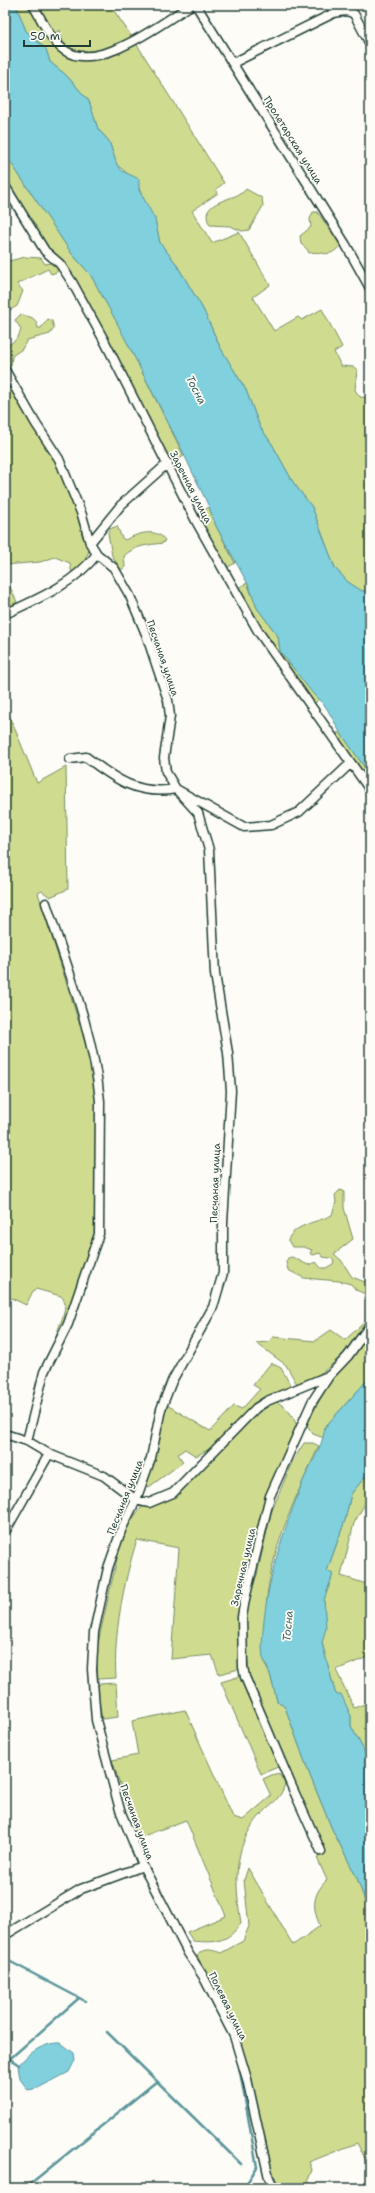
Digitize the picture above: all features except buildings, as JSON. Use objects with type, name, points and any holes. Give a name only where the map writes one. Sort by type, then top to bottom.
[{"type":"street","points":[[33,5],[54,41],[64,50],[81,56],[105,53],[127,44],[190,5]]},
{"type":"street","name":"Пролетарская улица","points":[[196,5],[346,245],[370,288]]},
{"type":"street","points":[[233,63],[334,13],[344,11],[350,11],[354,14],[370,44]]},
{"type":"street","name":"Заречная улица","points":[[5,186],[45,251],[60,264],[72,282],[168,463],[196,521],[258,631],[370,790]]},
{"type":"street","name":"Песчаная улица","points":[[5,370],[36,424],[54,448],[82,514],[90,543],[97,554],[114,568],[130,596],[146,634],[168,700],[170,716],[164,758],[166,772],[176,789],[198,813],[209,850],[215,974],[228,1053],[231,1091],[223,1223],[224,1273],[213,1307],[172,1381],[161,1409],[151,1458],[136,1500],[122,1528],[108,1568],[94,1632],[92,1669],[96,1720],[120,1810],[143,1866],[81,1889],[5,1935]]},
{"type":"street","points":[[90,543],[121,505],[168,463]]},
{"type":"street","points":[[5,614],[50,592],[73,578],[97,554]]},
{"type":"street","points":[[70,759],[86,757],[126,785],[159,792],[176,789],[244,827],[271,825],[299,812],[350,763]]},
{"type":"street","points":[[27,1441],[44,1372],[68,1324],[98,1234],[100,1101],[98,1081],[77,1000],[46,903]]},
{"type":"street","name":"Заречная улица","points":[[321,1851],[245,1677],[243,1667],[242,1617],[270,1496],[312,1402],[329,1376],[348,1356],[370,1325]]},
{"type":"street","points":[[5,1434],[27,1441],[49,1454],[104,1476],[136,1500],[149,1503],[173,1493],[256,1408],[267,1401],[329,1376]]},
{"type":"street","points":[[5,1532],[49,1454]]},
{"type":"street","name":"Полевая улица","points":[[143,1866],[188,1953],[203,1976],[234,2036],[248,2079],[267,2171],[274,2188]]},
{"type":"green space","points":[[16,5],[110,5],[132,37],[105,49],[89,52],[72,48],[63,43],[60,30],[48,37],[63,53],[80,59],[99,57],[136,43],[224,183],[216,189],[218,193],[192,211],[212,243],[239,232],[270,285],[253,297],[274,331],[298,317],[302,320],[322,309],[342,347],[334,352],[341,366],[354,367],[357,370],[355,390],[360,397],[370,398],[370,591],[362,591],[348,582],[335,568],[312,507],[293,482],[272,444],[260,427],[246,390],[220,347],[203,309],[175,262],[160,243],[155,219],[150,213],[138,186],[128,174],[117,165],[109,141],[98,129],[89,101],[66,75],[50,62],[46,49],[26,31]]},
{"type":"green space","points":[[5,154],[72,254],[90,274],[117,322],[184,456],[170,464],[47,245],[5,181]]},
{"type":"green space","points":[[246,189],[262,198],[263,206],[249,230],[242,231],[230,226],[210,225],[207,217],[208,210],[220,202],[242,193]]},
{"type":"green space","points":[[313,212],[317,212],[329,229],[339,238],[340,246],[332,253],[309,253],[301,244],[300,236],[311,227],[310,219]]},
{"type":"green space","points":[[25,257],[41,258],[45,264],[51,263],[57,267],[57,272],[51,274],[48,269],[17,284],[23,291],[17,306],[5,313],[5,262]]},
{"type":"green space","points":[[20,315],[34,319],[38,328],[41,328],[48,319],[52,321],[54,328],[50,334],[27,340],[22,349],[12,356],[11,366],[5,364],[5,345],[8,345],[16,340],[19,334],[21,329],[15,320]]},
{"type":"green space","points":[[5,379],[58,463],[80,515],[82,535],[89,551],[81,568],[72,575],[70,563],[55,557],[40,562],[5,565]]},
{"type":"green space","points":[[209,507],[216,526],[235,563],[225,569],[196,515]]},
{"type":"green space","points":[[117,526],[122,538],[125,540],[140,534],[151,533],[161,536],[165,540],[163,543],[142,546],[128,552],[124,556],[125,567],[121,570],[112,556],[108,533],[110,529]]},
{"type":"green space","points":[[5,576],[17,602],[5,608]]},
{"type":"green space","points":[[247,583],[257,608],[278,636],[280,651],[319,699],[313,705],[275,651],[236,589]]},
{"type":"green space","points":[[5,705],[37,783],[66,767],[68,889],[50,897],[42,891],[38,893],[93,1067],[98,1101],[94,1242],[70,1316],[56,1339],[65,1305],[61,1296],[36,1289],[33,1291],[26,1305],[5,1295]]},
{"type":"green space","points":[[340,732],[370,775],[370,785],[334,734]]},
{"type":"green space","points":[[340,1190],[344,1192],[344,1208],[353,1239],[334,1254],[341,1260],[352,1277],[370,1284],[370,1296],[356,1290],[351,1284],[339,1281],[304,1278],[288,1270],[286,1262],[288,1258],[292,1257],[308,1265],[316,1262],[321,1268],[326,1268],[333,1264],[334,1260],[331,1258],[323,1257],[320,1253],[313,1255],[310,1253],[312,1250],[304,1247],[292,1247],[288,1240],[296,1230],[301,1227],[332,1215],[336,1202],[335,1195]]},
{"type":"green space","points":[[368,1319],[354,1340],[339,1358],[310,1380],[298,1386],[286,1365],[256,1343],[269,1342],[273,1337],[315,1341],[331,1330],[345,1340]]},
{"type":"green space","points":[[370,1331],[370,1377],[325,1427],[324,1438],[313,1434],[307,1425],[320,1399],[343,1365]]},
{"type":"green space","points":[[271,1363],[281,1368],[292,1388],[271,1396],[213,1447],[196,1456],[185,1449],[178,1454],[183,1462],[149,1487],[146,1484],[167,1405],[210,1431],[234,1406],[242,1409],[260,1389],[253,1385]]},
{"type":"green space","points":[[275,1401],[289,1411],[297,1426],[250,1568],[239,1669],[219,1674],[212,1655],[171,1659],[179,1548],[137,1540],[120,1608],[116,1644],[116,1678],[98,1679],[96,1652],[121,1541],[131,1520],[141,1508],[170,1497],[203,1469],[258,1412]]},
{"type":"green space","points":[[304,1443],[313,1443],[319,1446],[283,1530],[277,1548],[266,1603],[265,1665],[270,1674],[277,1701],[285,1707],[309,1773],[332,1829],[357,1878],[370,1915],[370,2168],[357,2143],[309,2162],[312,2170],[308,2180],[312,2188],[279,2188],[265,2151],[252,2080],[243,2052],[225,2009],[197,1956],[206,1950],[221,1953],[243,1941],[249,1926],[244,1880],[248,1868],[293,1945],[320,1926],[317,1919],[315,1902],[318,1891],[327,1880],[317,1858],[326,1853],[293,1785],[249,1677],[245,1615],[248,1596],[257,1575],[271,1513],[292,1462]]},
{"type":"green space","points":[[370,1476],[370,1499],[367,1500],[354,1523],[341,1576],[370,1585],[370,1656],[336,1670],[354,1708],[370,1702],[370,1762],[351,1726],[351,1716],[335,1692],[322,1643],[325,1624],[324,1600],[333,1574],[327,1571],[345,1520],[351,1494],[364,1478]]},
{"type":"green space","points":[[241,1676],[272,1745],[278,1767],[261,1774],[221,1682]]},
{"type":"green space","points":[[116,1683],[118,1717],[102,1719],[97,1689],[99,1684]]},
{"type":"green space","points":[[185,1710],[233,1817],[243,1820],[271,1796],[263,1779],[274,1774],[280,1775],[285,1784],[281,1794],[259,1817],[250,1829],[244,1841],[240,1854],[237,1881],[237,1895],[241,1923],[231,1935],[226,1938],[208,1942],[193,1941],[187,1932],[226,1916],[186,1820],[138,1838],[112,1760],[138,1755],[132,1721]]},
{"type":"water","name":"Тосна","points":[[5,5],[16,5],[26,31],[46,49],[50,62],[66,75],[89,101],[98,129],[109,141],[117,165],[122,171],[139,179],[139,190],[155,219],[160,243],[175,262],[203,309],[220,347],[246,390],[260,427],[272,444],[293,482],[312,507],[335,568],[348,582],[362,591],[370,591],[370,775],[340,732],[326,707],[313,694],[280,651],[278,636],[257,608],[249,586],[216,526],[209,507],[180,446],[116,321],[90,274],[72,254],[5,154]]},
{"type":"water","name":"Тосна","points":[[370,1377],[370,1476],[364,1478],[351,1494],[345,1520],[327,1571],[333,1574],[324,1600],[326,1628],[322,1643],[335,1692],[337,1695],[341,1694],[351,1716],[351,1726],[370,1762],[370,1915],[357,1878],[332,1829],[309,1773],[285,1707],[277,1701],[270,1674],[263,1658],[262,1648],[263,1626],[274,1566],[286,1526],[301,1486],[318,1450],[324,1435],[325,1427]]},
{"type":"water","points":[[61,2043],[74,2053],[75,2060],[69,2072],[38,2088],[28,2090],[20,2079],[18,2066],[37,2049],[49,2044]]},
{"type":"waterway","points":[[9,1961],[85,2001]]},
{"type":"waterway","points":[[5,2063],[79,1998]]},
{"type":"waterway","points":[[107,2032],[241,2164]]},
{"type":"waterway","points":[[10,2059],[19,2065]]},
{"type":"waterway","points":[[239,2066],[257,2167],[244,2188]]},
{"type":"waterway","points":[[25,2188],[157,2081]]}]
